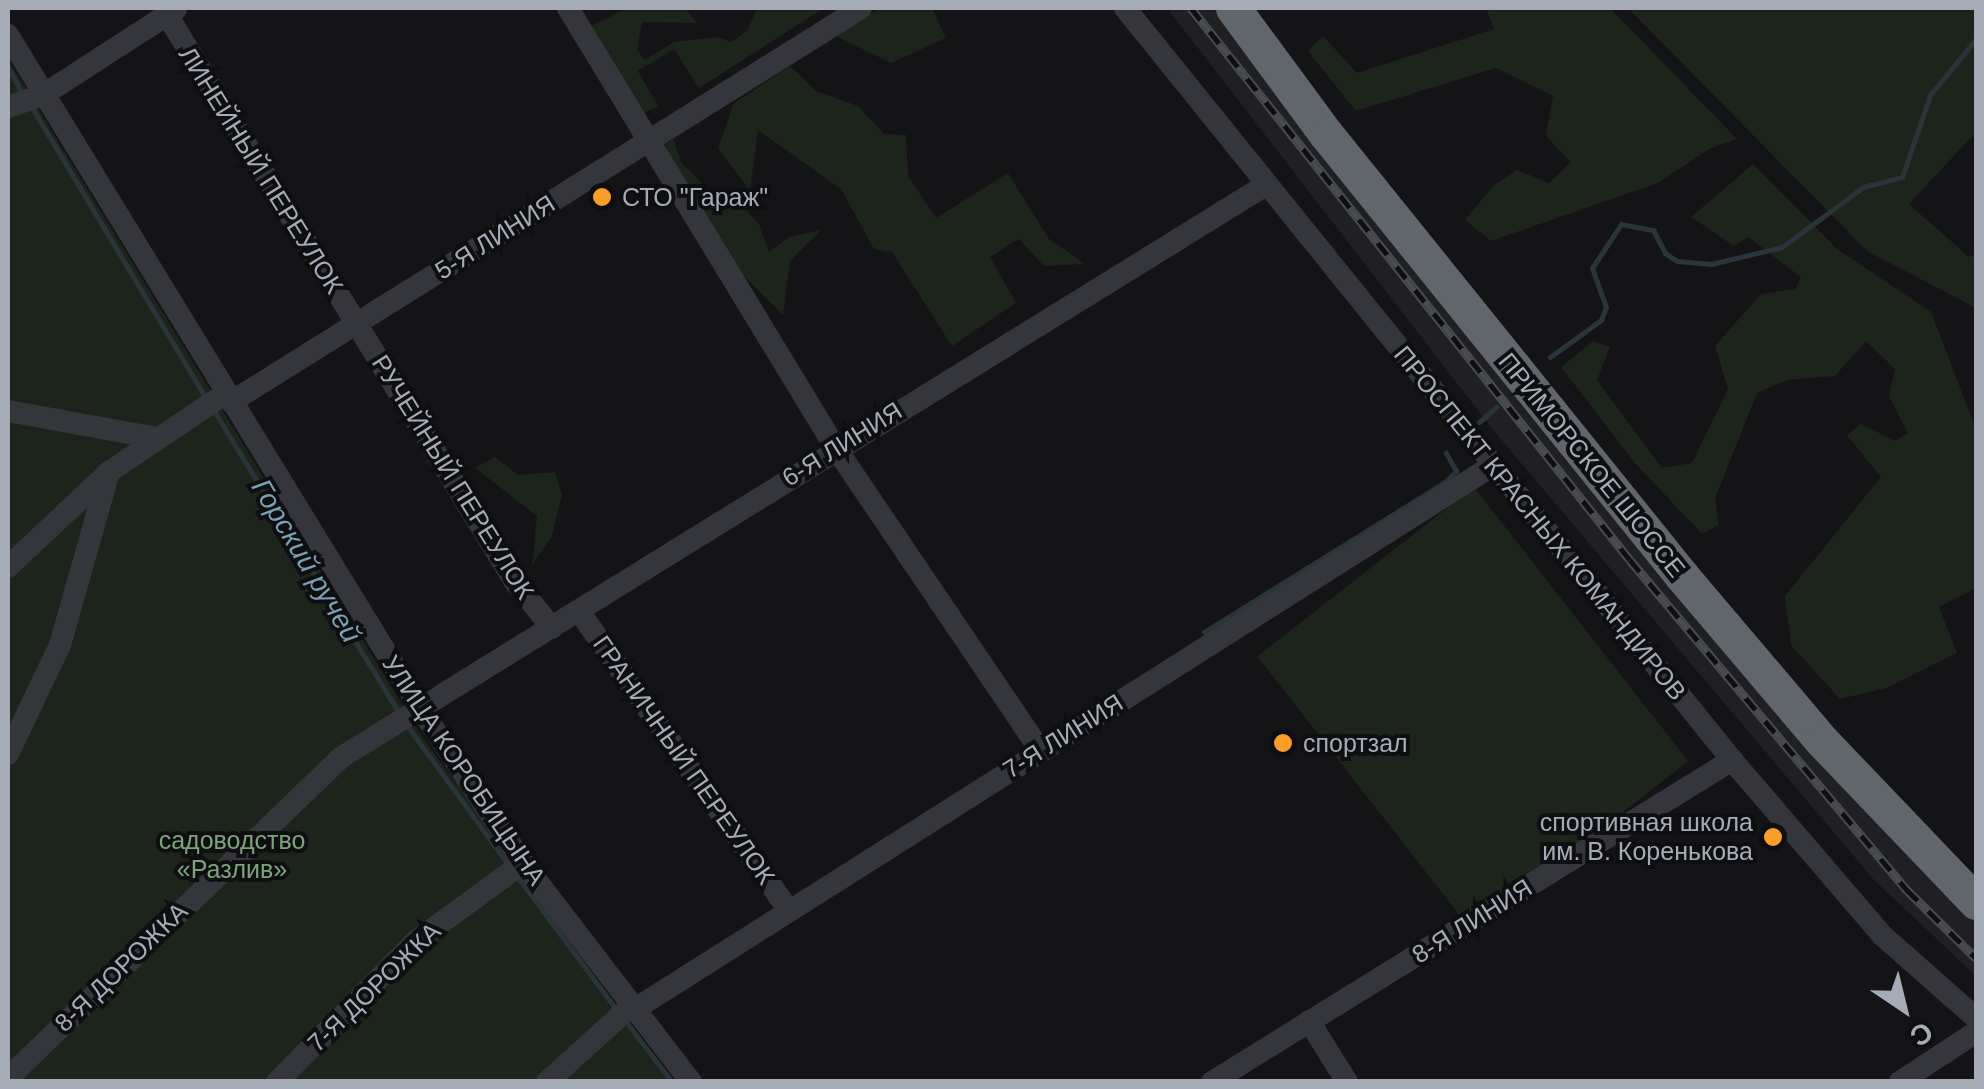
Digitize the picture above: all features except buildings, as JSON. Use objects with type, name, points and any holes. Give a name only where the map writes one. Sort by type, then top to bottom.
[{"type":"highway","name":"ПРИМОРСКОЕ ШОССЕ","points":[[1233,8],[1375,196],[1694,591],[1822,740],[1976,902]]},
{"type":"highway","name":"ПРИМОРСКОЕ ШОССЕ","points":[[1254,8],[1338,122],[1781,666],[1976,876]]},
{"type":"street","points":[[568,8],[652,138],[835,447],[1040,750]]},
{"type":"street","name":"5-Я ЛИНИЯ","points":[[8,567],[109,472],[156,438],[356,324],[861,8]]},
{"type":"street","name":"ПРОСПЕКТ КРАСНЫХ КОМАНДИРОВ","points":[[1126,8],[1732,760],[1883,936],[1976,1018]]},
{"type":"street","points":[[8,106],[43,95],[173,11]]},
{"type":"street","name":"ЛИНЕЙНЫЙ ПЕРЕУЛОК","points":[[173,11],[356,324]]},
{"type":"street","name":"УЛИЦА КОРОБИЦЫНА","points":[[8,35],[422,711],[523,862],[691,1082]]},
{"type":"street","name":"6-Я ЛИНИЯ","points":[[422,711],[835,447],[1266,186]]},
{"type":"street","name":"РУЧЕЙНЫЙ ПЕРЕУЛОК","points":[[356,324],[515,582],[552,628]]},
{"type":"street","points":[[8,411],[156,438]]},
{"type":"street","name":"7-Я ЛИНИЯ","points":[[547,1082],[633,1008],[1492,466]]},
{"type":"street","points":[[8,754],[60,645],[109,472]]},
{"type":"street","name":"ГРАНИЧНЫЙ ПЕРЕУЛОК","points":[[579,611],[788,910]]},
{"type":"street","name":"8-Я ДОРОЖКА","points":[[8,1078],[266,822],[340,758],[422,711]]},
{"type":"street","name":"8-Я ЛИНИЯ","points":[[1212,1082],[1732,760]]},
{"type":"street","name":"7-Я ДОРОЖКА","points":[[277,1082],[415,942],[523,862]]},
{"type":"street","points":[[1309,1021],[1347,1082]]},
{"type":"street","points":[[1900,1082],[1976,1032]]},
{"type":"shaded area","points":[[1167,8],[1221,8],[1976,916],[1976,976],[1874,880],[1494,431]]},
{"type":"green space","points":[[628,8],[685,8],[697,23],[642,22],[637,50],[645,60],[674,42],[717,37],[731,42],[747,31],[757,8],[824,8],[699,88],[674,49],[638,71],[658,106],[641,114],[588,28]]},
{"type":"green space","points":[[880,8],[932,8],[946,38],[891,63],[836,36]]},
{"type":"green space","points":[[1486,8],[1610,8],[1737,139],[1711,148],[1658,183],[1491,241],[1465,220],[1494,185],[1517,170],[1549,183],[1571,162],[1546,136],[1553,96],[1496,68],[1356,111],[1308,51],[1323,36],[1357,73],[1494,29]]},
{"type":"green space","points":[[1628,8],[1976,8],[1976,132],[1909,204],[1969,257],[1976,254],[1976,308],[1867,251]]},
{"type":"green space","name":"садоводство «Разлив»","points":[[8,59],[417,729],[669,1081],[8,1081]]},
{"type":"green space","points":[[790,66],[816,91],[858,106],[884,134],[906,135],[908,176],[936,218],[1008,173],[1049,239],[1085,264],[1044,266],[1019,239],[990,257],[1016,303],[952,346],[892,252],[874,249],[841,189],[758,130],[750,191],[718,148],[734,103]]},
{"type":"green space","points":[[673,139],[682,163],[707,189],[740,203],[759,224],[769,252],[789,237],[821,230],[790,261],[783,315],[739,271],[664,146]]},
{"type":"green space","points":[[1753,164],[1837,249],[1931,312],[1976,429],[1976,588],[1939,607],[1957,653],[1886,688],[1840,699],[1791,645],[1785,596],[1881,477],[1847,435],[1861,424],[1895,441],[1908,433],[1889,396],[1895,369],[1866,341],[1835,376],[1787,380],[1757,393],[1715,498],[1719,525],[1702,534],[1635,463],[1561,367],[1593,341],[1610,347],[1597,380],[1662,468],[1692,463],[1728,389],[1715,346],[1761,294],[1795,289],[1801,277],[1748,237],[1734,246],[1691,217]]},
{"type":"green space","points":[[495,457],[518,475],[555,472],[562,495],[552,536],[532,565],[537,516],[475,468]]},
{"type":"green space","points":[[1474,487],[1688,761],[1472,931],[1257,656]]},
{"type":"waterway","points":[[1550,357],[1601,320],[1606,307],[1592,268],[1621,224],[1653,230],[1665,253],[1677,261],[1711,264],[1782,247],[1863,187],[1902,177],[1930,95],[1976,39]]},
{"type":"waterway","name":"Горский ручей","points":[[8,67],[22,93]]},
{"type":"waterway","name":"Горский ручей","points":[[31,106],[206,398]]},
{"type":"waterway","points":[[1479,422],[1496,407]]},
{"type":"waterway","name":"Горский ручей","points":[[214,411],[398,711]]},
{"type":"waterway","points":[[1204,632],[1445,482],[1456,471],[1446,453]]},
{"type":"waterway","name":"Горский ручей","points":[[406,724],[507,863]]},
{"type":"waterway","name":"Горский ручей","points":[[516,875],[615,1008]]},
{"type":"waterway","name":"Горский ручей","points":[[626,1022],[672,1082]]},
{"type":"railway","points":[[1191,8],[1630,560],[1907,890],[1976,958]]},
{"type":"place","name":"СТО \"Гараж\"","points":[[602,197]]},
{"type":"place","name":"спортзал","points":[[1283,743]]},
{"type":"place","name":"спортивная школа им. В. Коренькова","points":[[1773,837]]}]
